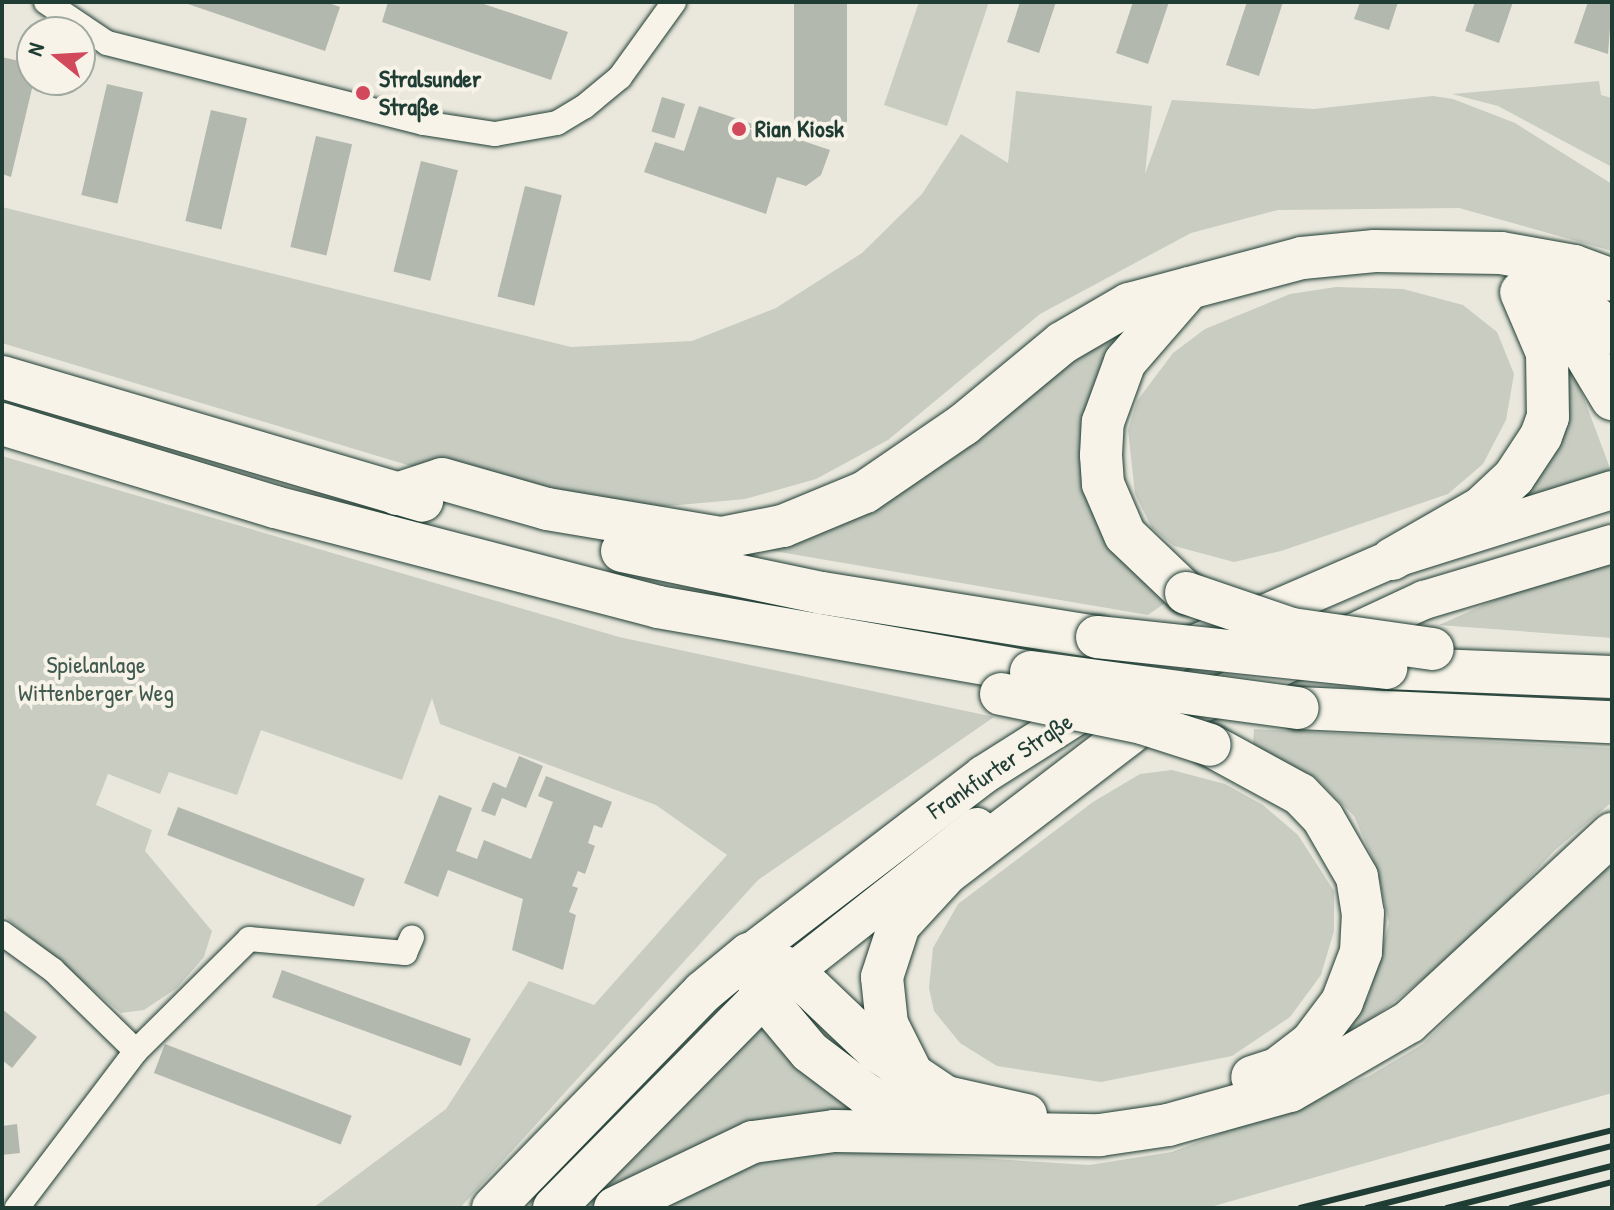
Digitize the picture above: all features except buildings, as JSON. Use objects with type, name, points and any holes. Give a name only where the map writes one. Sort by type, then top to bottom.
[{"type":"highway","points":[[397,494],[442,479],[662,532],[721,538],[783,526],[865,492],[963,425],[1062,343],[1115,311],[1189,288],[1302,258],[1375,251],[1501,253],[1574,266],[1612,280]]},
{"type":"highway","points":[[1501,253],[1567,290],[1612,333]]},
{"type":"highway","points":[[1438,254],[1521,292],[1573,334],[1612,399]]},
{"type":"highway","points":[[1189,288],[1125,362],[1103,422],[1103,484],[1125,535],[1186,593],[1292,629],[1433,649],[1501,651],[1529,673]]},
{"type":"highway","points":[[1392,559],[1481,508],[1514,477],[1541,436],[1548,417],[1547,353],[1521,292]]},
{"type":"highway","points":[[2,377],[397,494],[822,593],[1097,637],[1386,668],[1612,677]]},
{"type":"highway","points":[[2,424],[306,515],[658,607],[812,638],[847,663],[1016,683],[1298,708],[1612,722]]},
{"type":"highway","points":[[749,954],[777,983],[913,1077],[946,1097],[1013,1115],[1096,1115],[1203,1094],[1277,1069],[1311,1043],[1342,1002],[1361,952],[1357,877],[1344,843],[1300,794],[1210,745],[1016,683]]},
{"type":"highway","points":[[913,1077],[887,1024],[882,977],[899,925],[947,873],[1130,733]]},
{"type":"highway","points":[[615,1208],[753,1142],[834,1131],[944,1130],[1100,1135],[1168,1125],[1290,1091],[1409,1022],[1612,834]]},
{"type":"highway","name":"Frankfurter Straße","points":[[493,1208],[703,992],[749,954]]},
{"type":"highway","points":[[777,983],[810,1052],[855,1086],[944,1130]]},
{"type":"highway","name":"Frankfurter Straße","points":[[554,1208],[777,983]]},
{"type":"main road","name":"Frankfurter Straße","points":[[749,954],[983,775],[1179,651],[1392,559],[1612,490]]},
{"type":"main road","name":"Frankfurter Straße","points":[[777,983],[914,870],[1040,783],[1130,733],[1239,688],[1424,600],[1612,544]]},
{"type":"street","points":[[46,2],[107,43],[423,123],[495,134],[557,123],[584,107],[620,77],[674,2]]},
{"type":"street","points":[[2,933],[53,970],[136,1051]]},
{"type":"street","points":[[17,1208],[136,1051],[249,939],[405,953],[412,937]]},
{"type":"green space","points":[[919,2],[989,2],[947,126],[884,105]]},
{"type":"green space","points":[[1599,81],[1601,95],[1612,98],[1612,167],[1498,106],[1452,94]]},
{"type":"green space","points":[[1016,91],[1152,106],[1145,174],[1172,100],[1314,109],[1433,96],[1453,99],[1515,123],[1612,184],[1612,251],[1459,208],[1278,210],[1191,233],[1040,314],[888,440],[816,479],[745,499],[646,508],[444,476],[2,343],[2,207],[571,347],[692,341],[776,308],[862,253],[922,194],[961,134],[1008,163]]},
{"type":"green space","points":[[1336,287],[1403,289],[1463,305],[1497,332],[1514,374],[1506,420],[1483,464],[1448,494],[1281,551],[1234,562],[1174,546],[1152,528],[1135,494],[1128,430],[1137,401],[1173,353],[1205,329],[1290,294]]},
{"type":"green space","points":[[1170,300],[1110,346],[1084,426],[1172,598],[1148,615],[738,545]]},
{"type":"green space","points":[[1555,358],[1573,369],[1611,471],[1488,509]]},
{"type":"green space","name":"Spielanlage Wittenberger Weg","points":[[2,456],[619,637],[994,717],[758,880],[460,1208],[313,1208],[446,1109],[529,981],[594,1005],[727,855],[656,805],[440,724],[432,698],[402,780],[261,730],[237,795],[169,772],[160,794],[108,774],[96,805],[152,830],[145,851],[212,931],[204,957],[177,988],[144,1010],[121,1013],[2,914]]},
{"type":"green space","points":[[1612,554],[1612,638],[1439,625],[1495,600]]},
{"type":"green space","points":[[1254,729],[1612,748],[1612,802],[1554,851],[1467,945],[1345,1040],[1313,1058],[1368,998],[1389,923],[1377,869],[1354,816],[1316,778],[1253,746]]},
{"type":"green space","points":[[1172,770],[1225,784],[1263,805],[1298,835],[1334,891],[1334,931],[1321,975],[1290,1017],[1232,1056],[1101,1082],[997,1066],[960,1043],[934,1011],[929,988],[933,948],[958,904],[1093,802],[1140,774]]},
{"type":"green space","points":[[1612,864],[1612,1093],[1207,1208],[659,1208],[754,1164],[836,1149],[1089,1165],[1172,1152],[1369,1076],[1423,1044],[1573,892]]},
{"type":"green space","points":[[765,1016],[895,1118],[595,1208],[572,1208]]},
{"type":"railway","points":[[1300,1208],[1612,1130]]},
{"type":"railway","points":[[1367,1208],[1612,1146]]},
{"type":"railway","points":[[1447,1208],[1612,1166]]},
{"type":"railway","points":[[1511,1208],[1612,1182]]},
{"type":"place","name":"Stralsunder Straße","points":[[363,93]]},
{"type":"place","name":"Rian Kiosk","points":[[739,129]]}]
